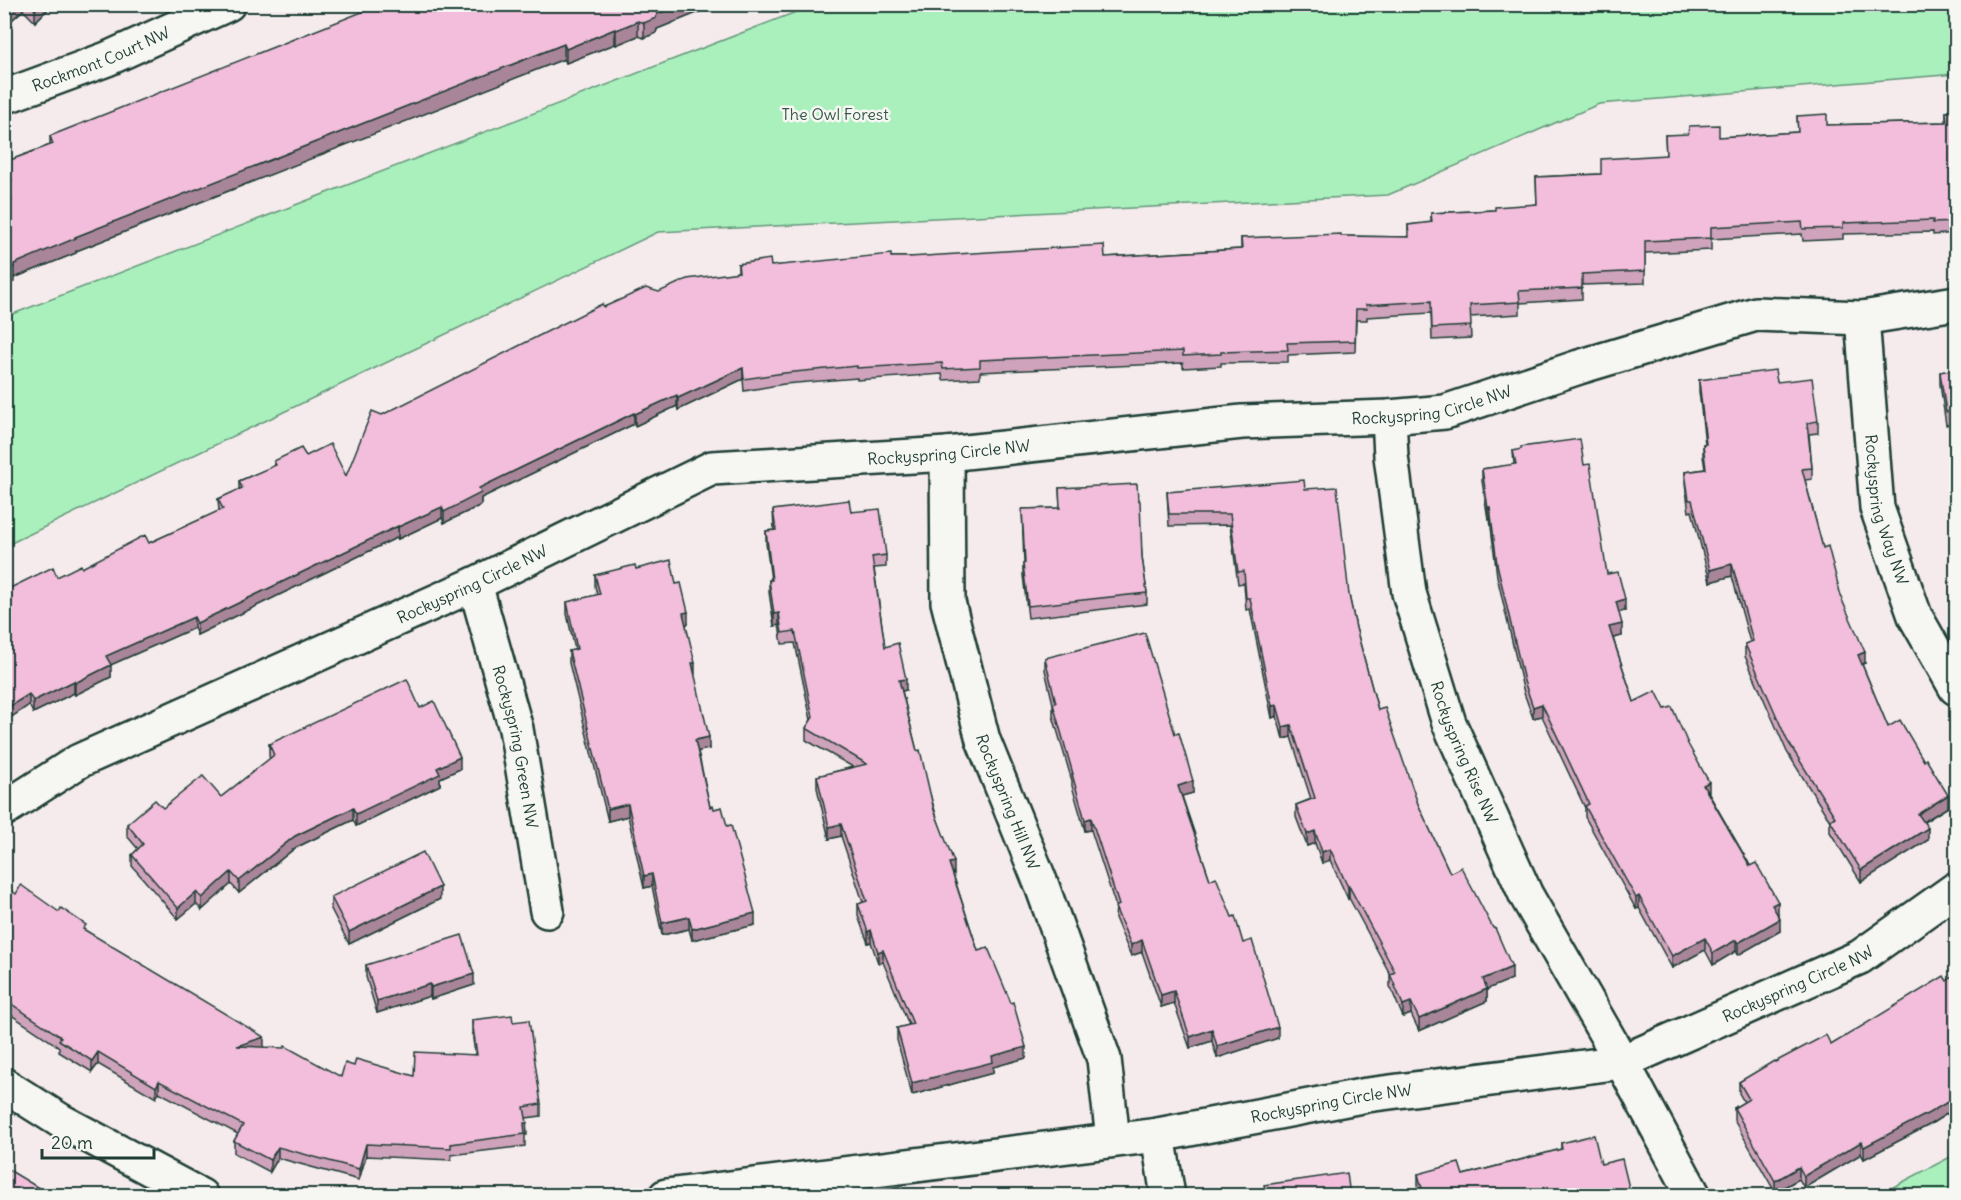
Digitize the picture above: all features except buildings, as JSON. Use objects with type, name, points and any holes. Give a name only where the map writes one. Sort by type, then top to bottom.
[{"type":"street","name":"Rockmont Court NW","points":[[4,97],[107,59],[228,4]]},
{"type":"street","name":"Rockyspring Circle NW","points":[[4,809],[79,761],[475,584],[712,468],[947,454],[1242,422],[1389,417],[1445,412],[1579,367],[1756,314],[1862,318],[1956,303]]},
{"type":"street","name":"Rockyspring Way NW","points":[[1862,318],[1877,508],[1915,616],[1956,688]]},
{"type":"street","name":"Rockyspring Rise NW","points":[[1389,417],[1391,456],[1408,593],[1449,723],[1526,895],[1622,1062],[1694,1196]]},
{"type":"street","name":"Rockyspring Hill NW","points":[[947,454],[948,602],[983,740],[1042,886],[1104,1059],[1113,1140]]},
{"type":"street","name":"Rockyspring Green NW","points":[[475,584],[516,729],[547,911]]},
{"type":"street","name":"Rockyspring Circle NW","points":[[669,1195],[732,1192],[1158,1135],[1367,1095],[1622,1062],[1860,957],[1956,889]]},
{"type":"street","points":[[4,1085],[61,1121],[201,1196]]},
{"type":"street","points":[[1158,1135],[1168,1196]]},
{"type":"green space","name":"The Owl Forest","points":[[814,5],[1956,5],[1956,74],[1599,104],[1388,195],[658,232],[5,546],[5,317]]},
{"type":"green space","points":[[1956,1154],[1956,1195],[1878,1195]]}]
